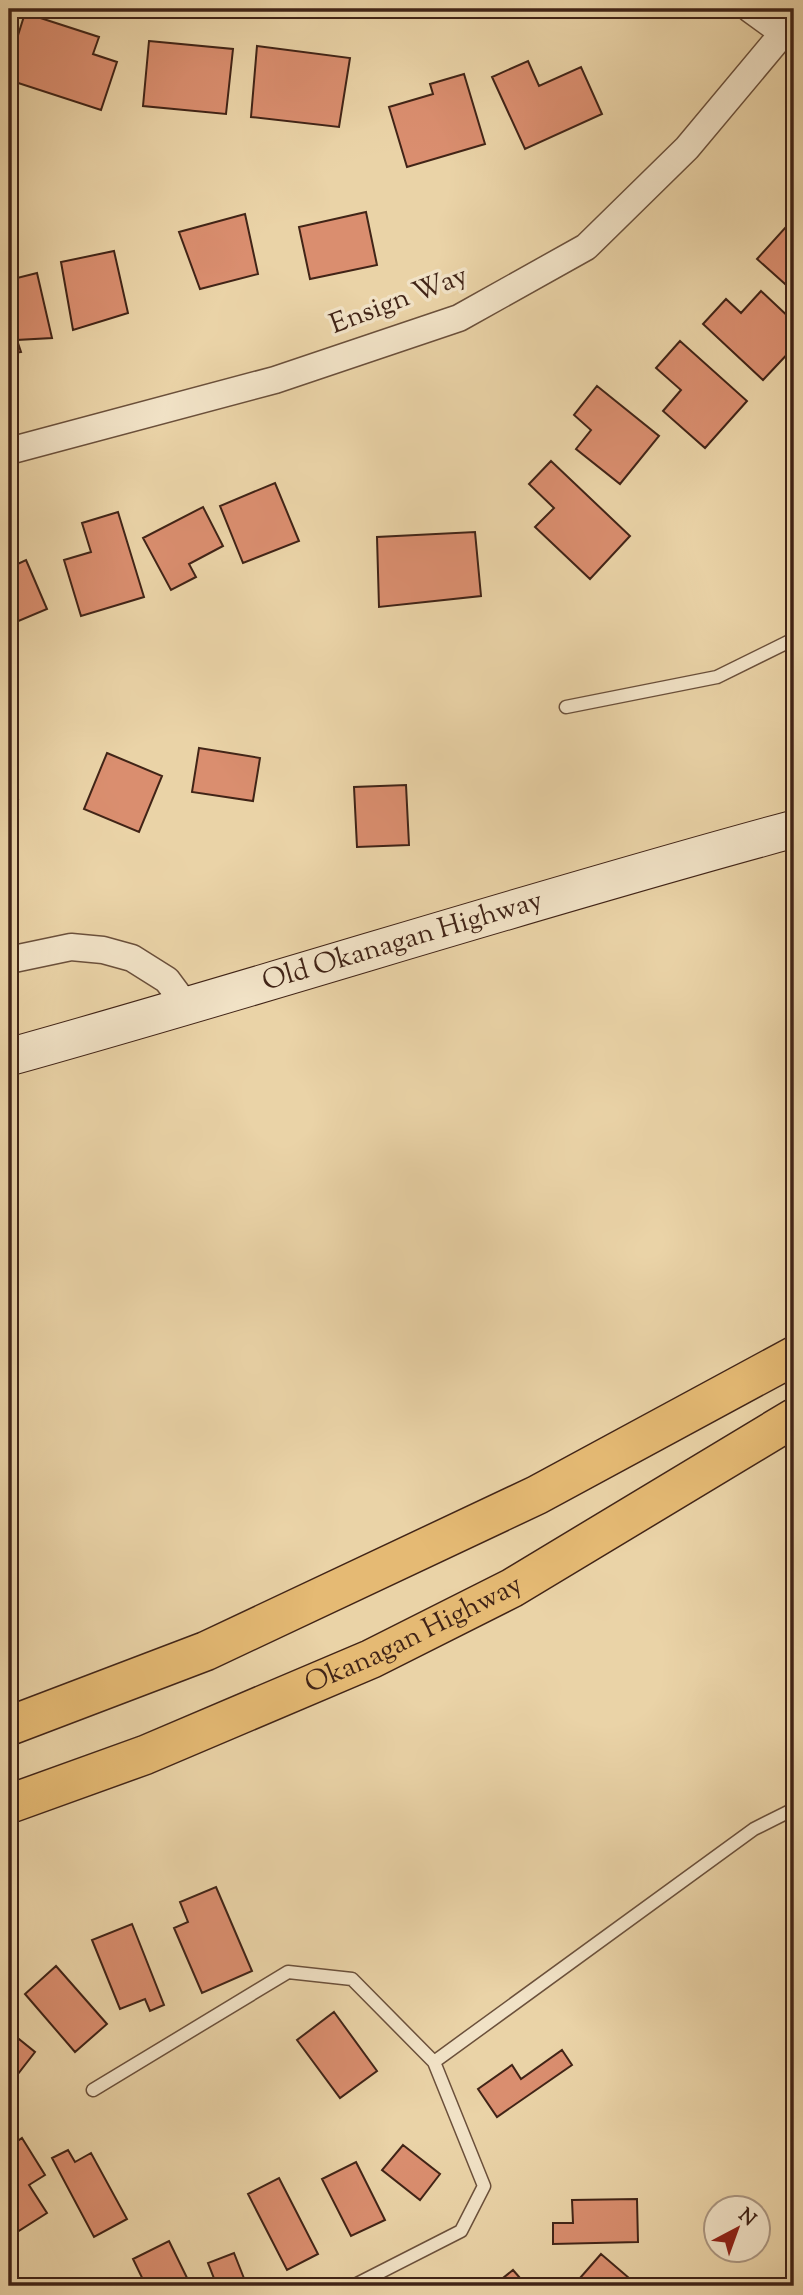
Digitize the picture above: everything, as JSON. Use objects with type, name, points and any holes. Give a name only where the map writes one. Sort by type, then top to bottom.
[{"type":"highway","points":[[9,1726],[206,1651],[537,1495],[794,1356]]},
{"type":"highway","name":"Okanagan Highway","points":[[9,1804],[145,1755],[371,1659],[512,1588],[794,1418]]},
{"type":"street","points":[[750,9],[789,27]]},
{"type":"street","name":"Ensign Way","points":[[9,451],[275,380],[459,317],[586,247],[687,148],[789,27]]},
{"type":"street","name":"Old Okanagan Highway","points":[[9,1057],[187,1007],[625,875],[794,830]]},
{"type":"street","points":[[9,960],[71,947],[103,950],[132,958],[167,980],[187,1007]]},
{"type":"lane","points":[[566,707],[717,677],[794,639]]},
{"type":"lane","points":[[434,2062],[754,1829],[794,1809]]},
{"type":"lane","points":[[93,2090],[288,1972],[352,1979],[434,2062],[484,2186],[461,2231],[353,2286]]},
{"type":"building","points":[[25,13],[99,37],[93,54],[117,62],[101,110],[9,80],[9,64]]},
{"type":"building","points":[[149,41],[233,49],[226,114],[143,106]]},
{"type":"building","points":[[257,46],[350,58],[339,127],[251,117]]},
{"type":"building","points":[[528,61],[539,86],[581,67],[602,114],[525,149],[492,77]]},
{"type":"building","points":[[464,74],[485,144],[407,167],[389,107],[433,94],[430,84]]},
{"type":"building","points":[[366,212],[377,265],[310,279],[299,227]]},
{"type":"building","points":[[245,214],[258,274],[200,289],[179,232]]},
{"type":"building","points":[[794,218],[794,292],[757,259]]},
{"type":"building","points":[[114,251],[128,313],[73,330],[61,262]]},
{"type":"building","points":[[37,273],[52,338],[17,340],[21,352],[9,354],[9,280]]},
{"type":"building","points":[[761,291],[794,322],[794,347],[763,380],[703,324],[726,299],[741,313]]},
{"type":"building","points":[[680,341],[747,401],[705,448],[663,411],[681,390],[656,368]]},
{"type":"building","points":[[597,386],[659,436],[620,484],[576,449],[591,430],[574,415]]},
{"type":"building","points":[[551,461],[630,536],[590,579],[535,527],[554,508],[529,484]]},
{"type":"building","points":[[275,483],[299,541],[243,563],[220,506]]},
{"type":"building","points":[[203,507],[223,546],[189,564],[196,577],[171,590],[143,538]]},
{"type":"building","points":[[118,512],[144,597],[81,616],[64,560],[91,552],[82,523]]},
{"type":"building","points":[[475,532],[481,596],[379,607],[377,537]]},
{"type":"building","points":[[26,560],[47,609],[9,625],[9,568]]},
{"type":"building","points":[[199,748],[260,758],[253,801],[192,792]]},
{"type":"building","points":[[107,753],[162,776],[139,832],[84,809]]},
{"type":"building","points":[[9,767],[18,799],[9,802]]},
{"type":"building","points":[[406,785],[409,845],[357,847],[354,787]]},
{"type":"building","points":[[216,1887],[252,1971],[202,1993],[174,1928],[188,1922],[180,1902]]},
{"type":"building","points":[[132,1924],[164,2005],[150,2011],[145,1999],[120,2009],[92,1940]]},
{"type":"building","points":[[56,1966],[107,2024],[75,2052],[25,1994]]},
{"type":"building","points":[[334,2012],[377,2071],[340,2098],[297,2040]]},
{"type":"building","points":[[9,2031],[35,2052],[14,2079],[9,2075]]},
{"type":"building","points":[[562,2050],[572,2065],[497,2117],[478,2089],[512,2065],[521,2079]]},
{"type":"building","points":[[22,2138],[45,2175],[29,2185],[47,2213],[17,2232],[9,2219],[9,2147]]},
{"type":"building","points":[[403,2145],[440,2174],[420,2200],[382,2170]]},
{"type":"building","points":[[68,2150],[75,2162],[91,2153],[127,2219],[94,2237],[52,2158]]},
{"type":"building","points":[[356,2162],[385,2220],[351,2236],[322,2179]]},
{"type":"building","points":[[279,2178],[318,2254],[287,2270],[248,2194]]},
{"type":"building","points":[[637,2199],[638,2242],[553,2244],[553,2223],[573,2223],[572,2200]]},
{"type":"building","points":[[169,2241],[191,2286],[146,2286],[133,2259]]},
{"type":"building","points":[[234,2253],[247,2286],[217,2286],[208,2263]]},
{"type":"building","points":[[601,2254],[636,2284],[573,2286]]},
{"type":"building","points":[[513,2270],[527,2286],[493,2286]]}]
